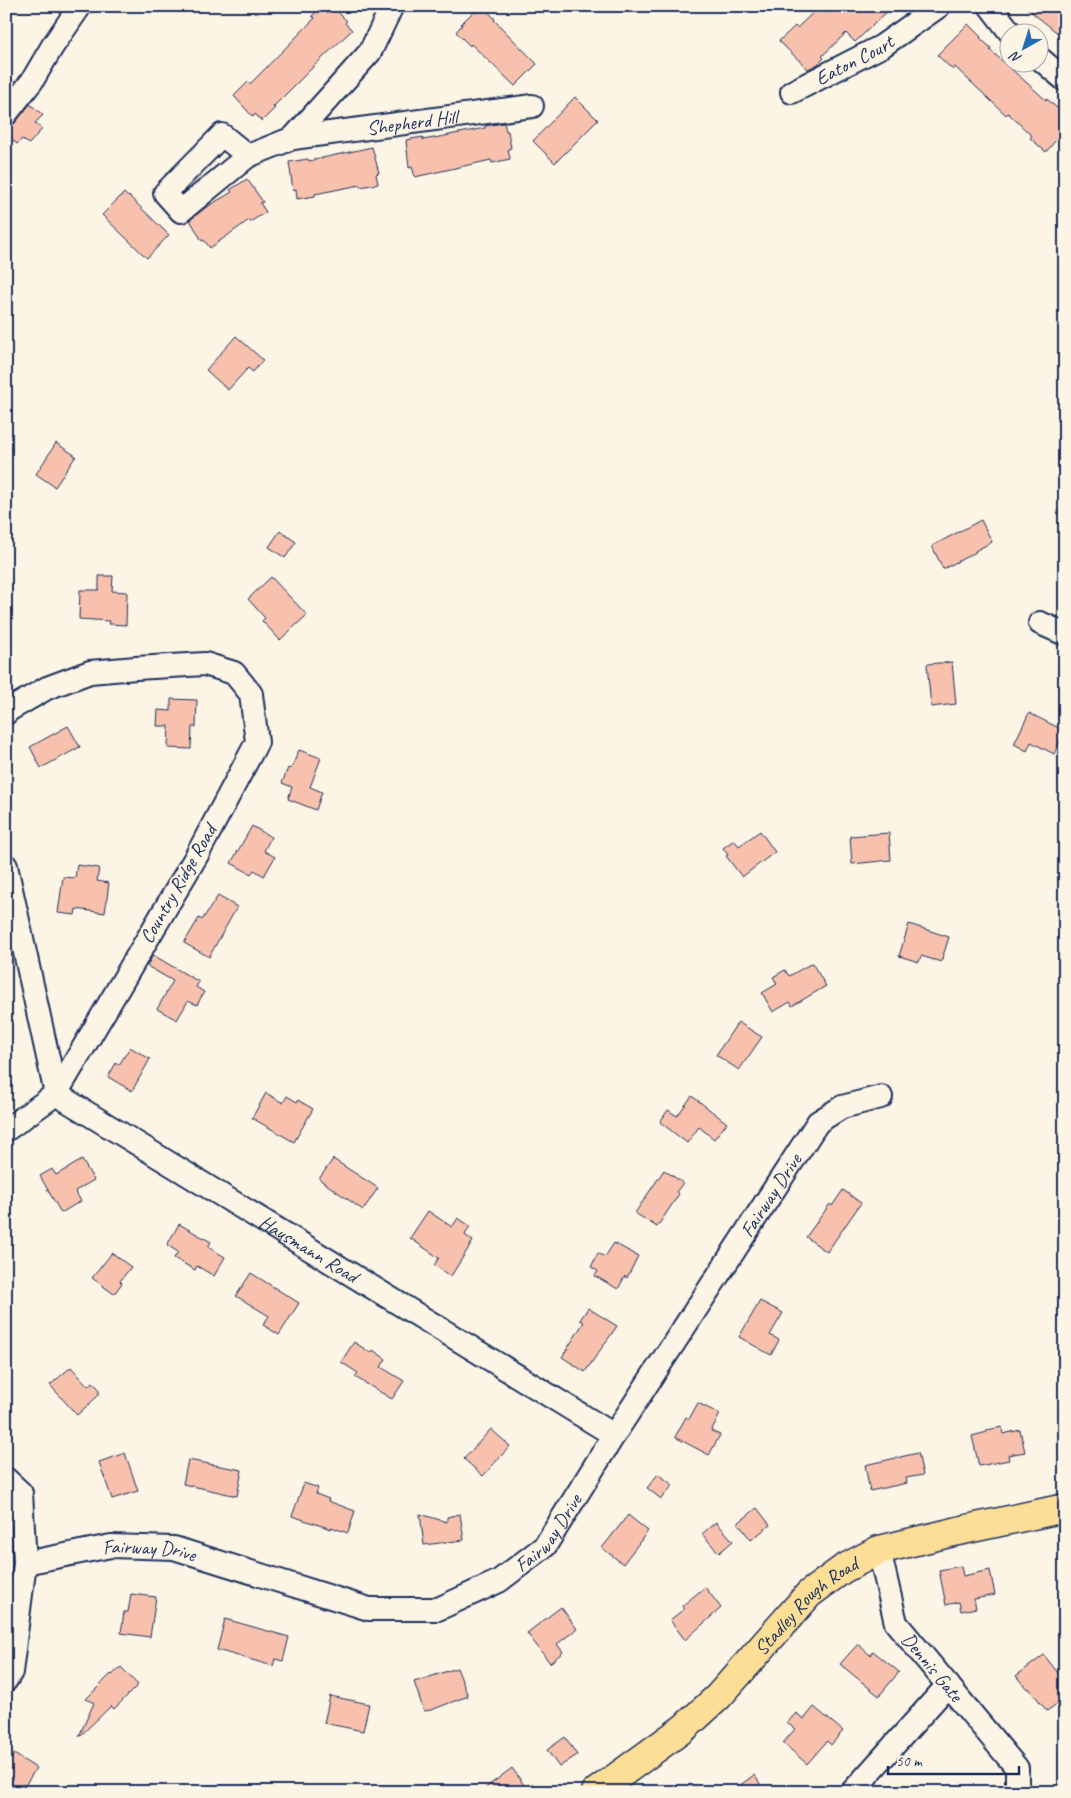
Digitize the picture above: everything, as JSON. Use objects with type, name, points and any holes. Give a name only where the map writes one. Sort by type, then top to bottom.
[{"type":"main road","name":"Stadley Rough Road","points":[[596,1792],[690,1722],[718,1697],[809,1594],[843,1569],[879,1550],[1065,1508]]},
{"type":"street","points":[[6,114],[32,81],[80,6]]},
{"type":"street","name":"Shepherd Hill","points":[[293,138],[370,52],[392,6]]},
{"type":"street","name":"Eaton Court","points":[[792,92],[882,46],[939,6]]},
{"type":"street","points":[[990,6],[1002,22]]},
{"type":"street","points":[[1048,66],[1065,80]]},
{"type":"street","name":"Shepherd Hill","points":[[248,156],[293,138],[532,106]]},
{"type":"street","points":[[1040,623],[1065,634]]},
{"type":"street","name":"Country Ridge Road","points":[[6,713],[8,710],[47,688],[90,672],[136,668],[205,664],[234,673],[251,694],[257,742],[197,855],[56,1094]]},
{"type":"street","points":[[6,866],[56,1094],[6,1130]]},
{"type":"street","name":"Hausmann Road","points":[[56,1094],[614,1435]]},
{"type":"street","name":"Fairway Drive","points":[[25,1563],[111,1546],[174,1548],[369,1609],[438,1609],[499,1581],[545,1546],[614,1435],[818,1122],[842,1107],[881,1097]]},
{"type":"street","points":[[6,1479],[21,1493],[25,1563],[12,1672],[6,1680]]},
{"type":"street","name":"Dennis Gate","points":[[879,1550],[896,1622],[1017,1768],[1017,1792]]},
{"type":"street","points":[[852,1792],[948,1685]]},
{"type":"building","points":[[322,6],[332,6],[347,21],[345,23],[352,30],[273,107],[275,108],[262,121],[255,114],[253,117],[234,96],[248,82],[250,84],[315,18],[312,16]]},
{"type":"building","points":[[483,6],[537,64],[515,86],[456,32],[474,11],[476,13]]},
{"type":"building","points":[[820,6],[824,6],[831,13],[838,6],[893,6],[855,42],[846,33],[822,56],[824,58],[818,64],[808,69],[779,41],[795,26],[797,28]]},
{"type":"building","points":[[1024,6],[1065,6],[1065,39],[1048,25],[1048,22],[1044,22]]},
{"type":"building","points":[[968,24],[998,57],[998,72],[1015,72],[1057,108],[1065,98],[1065,129],[1046,152],[1030,138],[1032,136],[1008,113],[1006,115],[955,67],[953,70],[937,55]]},
{"type":"building","points":[[575,97],[598,120],[555,163],[533,141]]},
{"type":"building","points":[[30,104],[43,115],[35,123],[42,129],[29,144],[22,139],[17,144],[6,134],[6,127],[16,122]]},
{"type":"building","points":[[504,123],[506,131],[508,131],[511,148],[508,149],[510,159],[492,163],[491,160],[415,177],[412,167],[409,168],[406,140],[423,137],[423,140]]},
{"type":"building","points":[[372,147],[379,173],[376,174],[378,184],[360,187],[360,185],[297,199],[296,189],[293,190],[289,162],[308,159],[309,161]]},
{"type":"building","points":[[247,179],[263,202],[260,203],[266,212],[250,222],[249,220],[210,248],[204,240],[202,241],[190,220],[205,208],[232,192],[230,190]]},
{"type":"building","points":[[124,193],[169,235],[147,258],[102,215]]},
{"type":"building","points":[[236,336],[263,360],[253,372],[248,368],[228,390],[206,370]]},
{"type":"building","points":[[56,443],[76,456],[55,487],[36,474]]},
{"type":"building","points":[[981,520],[992,542],[943,569],[932,546]]},
{"type":"building","points":[[280,531],[296,542],[285,558],[269,547]]},
{"type":"building","points":[[99,576],[113,576],[112,591],[127,592],[126,625],[109,624],[110,621],[79,619],[80,590],[99,590]]},
{"type":"building","points":[[271,577],[307,615],[280,640],[262,621],[265,618],[248,599]]},
{"type":"building","points":[[952,662],[956,704],[931,707],[927,664]]},
{"type":"building","points":[[171,699],[197,700],[196,727],[192,727],[191,749],[168,748],[169,726],[157,726],[158,710],[171,711]]},
{"type":"building","points":[[1029,713],[1065,731],[1054,754],[1031,742],[1027,751],[1014,744]]},
{"type":"building","points":[[68,726],[80,747],[41,768],[30,747]]},
{"type":"building","points":[[299,750],[321,758],[310,787],[322,792],[316,810],[288,799],[292,787],[282,783],[288,768],[291,769]]},
{"type":"building","points":[[252,826],[271,837],[264,851],[275,857],[264,876],[254,870],[251,874],[231,863]]},
{"type":"building","points":[[760,831],[775,852],[742,877],[726,856],[728,855],[723,848],[734,840],[739,846]]},
{"type":"building","points":[[889,833],[891,860],[852,864],[850,836]]},
{"type":"building","points":[[77,865],[99,868],[97,881],[109,883],[105,913],[76,909],[75,915],[58,913],[63,877],[75,878]]},
{"type":"building","points":[[218,896],[237,907],[209,957],[184,943],[199,918],[202,920]]},
{"type":"building","points":[[909,924],[949,937],[941,962],[921,956],[919,962],[899,956]]},
{"type":"building","points":[[153,955],[199,982],[196,987],[204,992],[197,1005],[188,1001],[177,1020],[157,1009],[173,981],[147,966]]},
{"type":"building","points":[[812,963],[826,986],[792,1006],[790,1002],[773,1012],[762,993],[777,984],[773,977],[785,970],[789,976]]},
{"type":"building","points":[[738,1022],[762,1037],[739,1070],[716,1055]]},
{"type":"building","points":[[130,1047],[150,1059],[132,1091],[108,1077],[116,1063],[119,1065]]},
{"type":"building","points":[[266,1093],[283,1103],[287,1096],[313,1109],[294,1142],[252,1118]]},
{"type":"building","points":[[692,1096],[727,1123],[714,1139],[699,1127],[687,1143],[660,1122],[668,1110],[677,1116]]},
{"type":"building","points":[[333,1159],[378,1188],[363,1210],[319,1179]]},
{"type":"building","points":[[82,1160],[94,1180],[75,1191],[81,1201],[61,1213],[40,1176],[52,1169],[56,1175]]},
{"type":"building","points":[[664,1170],[683,1183],[676,1192],[679,1194],[657,1227],[635,1213]]},
{"type":"building","points":[[843,1190],[861,1203],[827,1252],[806,1237],[830,1204],[832,1206]]},
{"type":"building","points":[[428,1211],[452,1227],[458,1218],[470,1226],[465,1235],[473,1241],[451,1276],[434,1265],[439,1258],[410,1238]]},
{"type":"building","points":[[179,1224],[211,1242],[208,1247],[225,1257],[214,1276],[197,1266],[195,1270],[174,1258],[178,1252],[167,1245]]},
{"type":"building","points":[[614,1243],[638,1256],[627,1278],[625,1276],[618,1289],[595,1276],[598,1271],[591,1267],[598,1253],[605,1257]]},
{"type":"building","points":[[112,1253],[131,1267],[120,1281],[122,1283],[114,1294],[92,1278]]},
{"type":"building","points":[[251,1273],[299,1303],[279,1335],[263,1325],[269,1316],[236,1296]]},
{"type":"building","points":[[760,1301],[783,1313],[770,1335],[779,1340],[771,1355],[739,1337]]},
{"type":"building","points":[[588,1308],[617,1326],[585,1372],[562,1357],[584,1322],[580,1320]]},
{"type":"building","points":[[354,1342],[371,1353],[373,1350],[386,1359],[381,1367],[404,1381],[392,1399],[355,1377],[358,1373],[341,1362]]},
{"type":"building","points":[[71,1367],[88,1386],[93,1382],[99,1389],[99,1395],[77,1415],[50,1385]]},
{"type":"building","points":[[698,1403],[720,1414],[711,1431],[720,1435],[709,1455],[675,1437],[686,1417],[689,1419]]},
{"type":"building","points":[[1002,1427],[1003,1434],[1020,1430],[1025,1452],[1008,1455],[1009,1460],[979,1466],[972,1436]]},
{"type":"building","points":[[491,1429],[510,1446],[483,1476],[464,1459]]},
{"type":"building","points":[[125,1453],[138,1491],[112,1499],[99,1462]]},
{"type":"building","points":[[918,1453],[923,1475],[906,1478],[907,1483],[870,1491],[865,1465]]},
{"type":"building","points":[[188,1460],[242,1470],[237,1496],[183,1484]]},
{"type":"building","points":[[658,1474],[673,1485],[661,1499],[647,1488]]},
{"type":"building","points":[[304,1483],[318,1488],[316,1494],[329,1499],[328,1501],[355,1511],[348,1533],[292,1516]]},
{"type":"building","points":[[757,1508],[770,1525],[751,1540],[738,1523]]},
{"type":"building","points":[[420,1514],[447,1522],[447,1517],[460,1514],[464,1540],[424,1545]]},
{"type":"building","points":[[628,1515],[648,1531],[623,1564],[602,1548]]},
{"type":"building","points":[[716,1522],[733,1541],[719,1553],[702,1534]]},
{"type":"building","points":[[961,1566],[963,1576],[990,1570],[995,1595],[974,1599],[976,1608],[961,1611],[959,1602],[946,1605],[939,1570]]},
{"type":"building","points":[[705,1587],[721,1608],[685,1640],[670,1620],[684,1609],[682,1606]]},
{"type":"building","points":[[131,1594],[156,1597],[150,1637],[121,1633],[124,1612],[128,1612]]},
{"type":"building","points":[[561,1607],[577,1629],[557,1644],[563,1652],[550,1663],[527,1633]]},
{"type":"building","points":[[225,1619],[289,1637],[283,1661],[275,1659],[273,1666],[217,1650]]},
{"type":"building","points":[[858,1644],[870,1655],[873,1651],[899,1672],[879,1696],[840,1664]]},
{"type":"building","points":[[1044,1655],[1065,1682],[1065,1698],[1047,1711],[1029,1688],[1027,1689],[1016,1676]]},
{"type":"building","points":[[121,1667],[138,1685],[114,1709],[111,1706],[79,1736],[94,1703],[86,1699],[111,1674]]},
{"type":"building","points":[[457,1668],[468,1696],[424,1711],[414,1682]]},
{"type":"building","points":[[330,1696],[369,1704],[363,1731],[324,1723]]},
{"type":"building","points":[[814,1707],[843,1731],[831,1745],[827,1741],[807,1764],[783,1743],[795,1729],[787,1723],[796,1713],[804,1719]]},
{"type":"building","points":[[565,1737],[577,1755],[559,1767],[547,1750]]},
{"type":"building","points":[[14,1754],[36,1768],[21,1792],[6,1792],[6,1766]]},
{"type":"building","points":[[512,1768],[529,1792],[480,1792]]},
{"type":"building","points":[[754,1775],[766,1792],[731,1792]]}]
